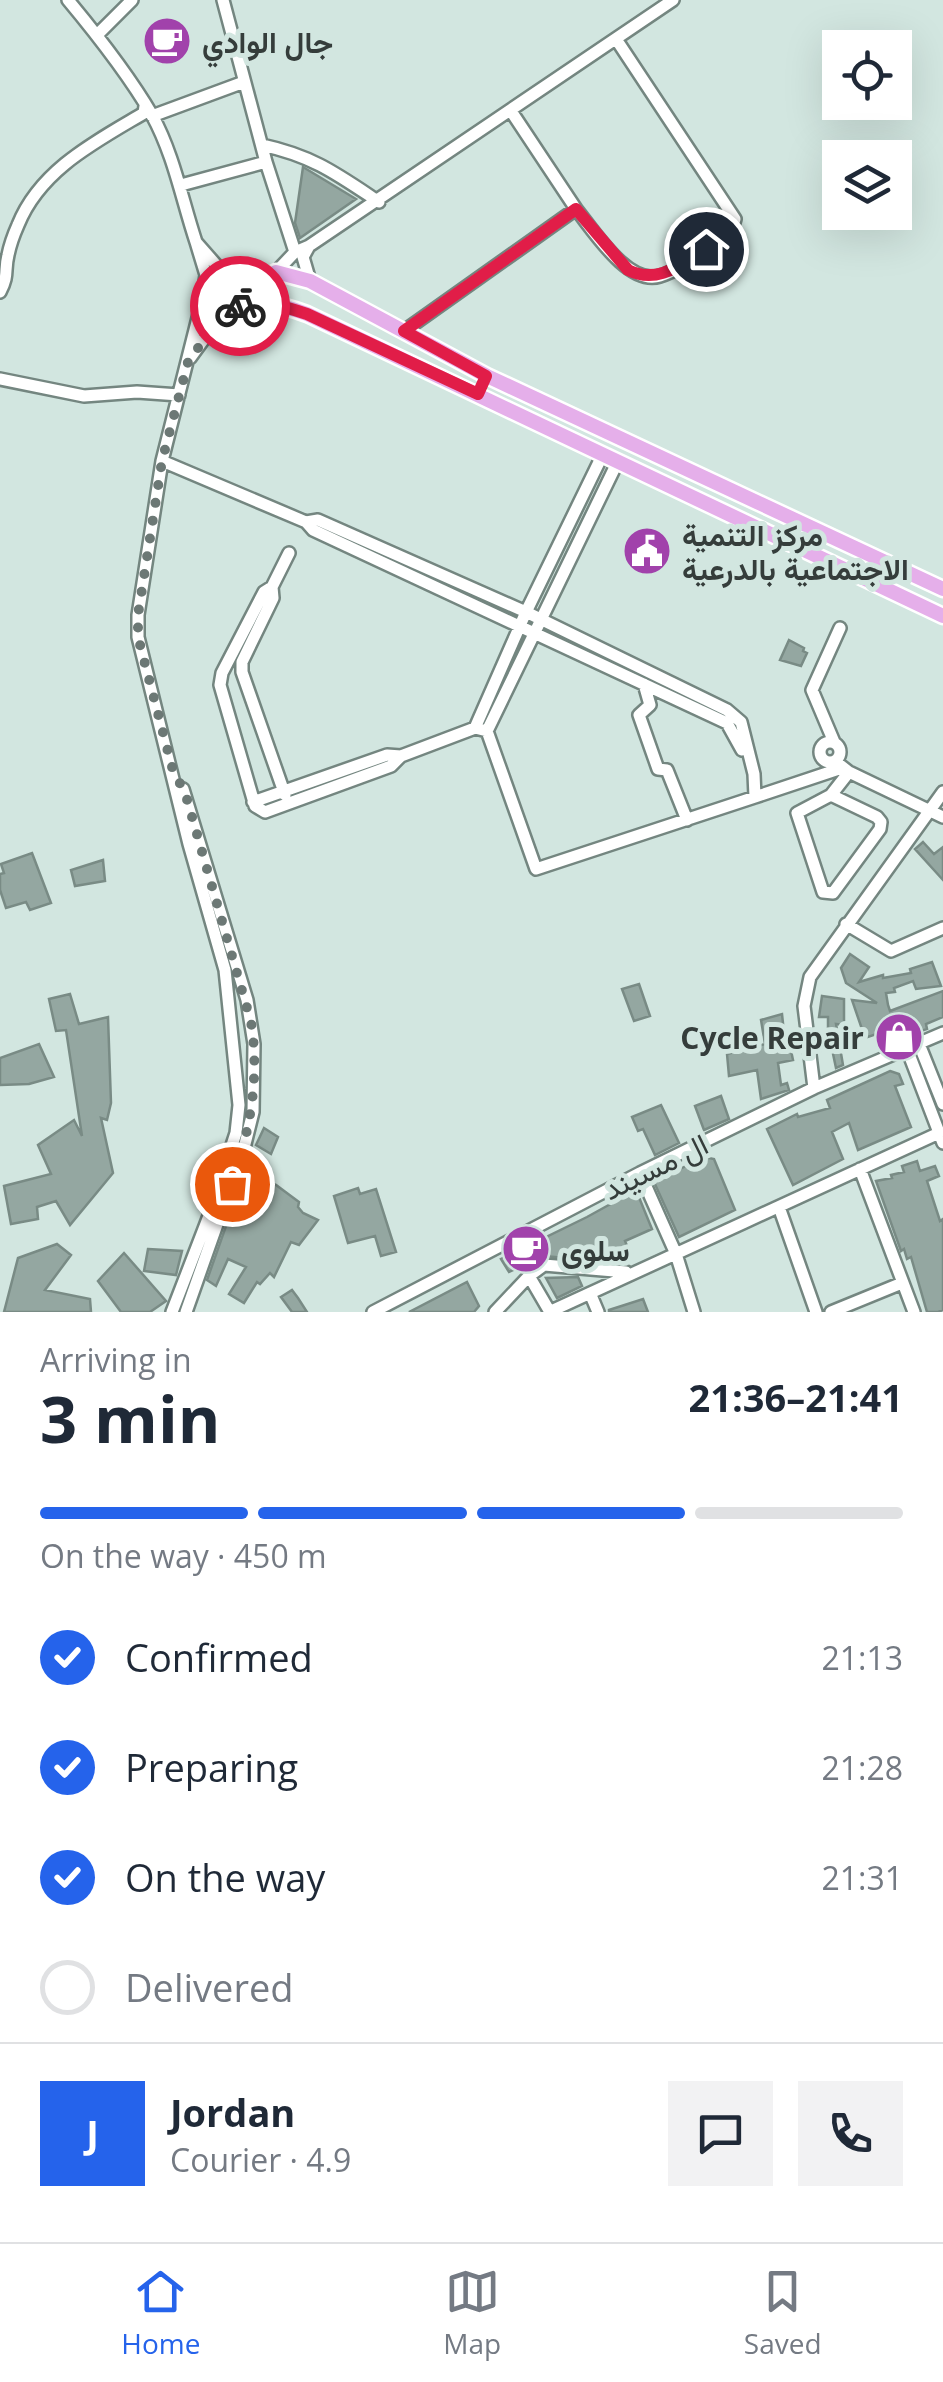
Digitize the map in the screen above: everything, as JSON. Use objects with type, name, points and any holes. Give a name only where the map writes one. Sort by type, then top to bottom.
[{"type":"main road","points":[[943,588],[486,376],[310,281],[276,272],[224,274],[208,285],[204,300],[214,312],[256,302],[277,304],[362,337],[943,616]]},
{"type":"main road","points":[[362,337],[372,314]]},
{"type":"main road","points":[[478,394],[486,376]]},
{"type":"street","points":[[68,0],[149,111],[181,186],[206,275],[162,461],[138,637],[225,970],[240,1105],[236,1133],[209,1216],[172,1312]]},
{"type":"street","points":[[97,36],[132,0]]},
{"type":"street","points":[[223,0],[266,162],[295,252]]},
{"type":"street","points":[[276,272],[295,252],[379,202],[673,0]]},
{"type":"street","points":[[511,111],[576,209],[628,270],[659,276],[730,235],[735,219],[616,39]]},
{"type":"street","points":[[0,292],[9,275],[7,258],[20,220],[40,185],[84,148],[144,113],[244,82]]},
{"type":"street","points":[[262,144],[318,161],[379,202]]},
{"type":"street","points":[[181,186],[266,162]]},
{"type":"street","points":[[404,331],[576,209]]},
{"type":"street","points":[[196,242],[224,274]]},
{"type":"street","points":[[309,246],[303,257],[310,281]]},
{"type":"street","points":[[188,362],[225,310]]},
{"type":"street","points":[[0,379],[84,396],[137,392],[179,395]]},
{"type":"street","points":[[611,457],[526,612],[481,729],[536,869],[842,767]]},
{"type":"street","points":[[272,587],[264,592],[222,673],[220,685],[254,802],[286,798],[386,755],[401,756],[481,729],[540,619],[611,457]]},
{"type":"street","points":[[162,461],[306,522],[312,530],[728,724],[754,774]]},
{"type":"street","points":[[306,522],[318,520],[526,612],[727,710],[742,722],[756,797]]},
{"type":"street","points":[[286,798],[244,681],[242,662],[273,598],[272,587],[289,552]]},
{"type":"street","points":[[840,628],[812,690],[834,742],[824,744],[820,753],[825,761],[943,817]]},
{"type":"street","points":[[220,685],[244,681]]},
{"type":"street","points":[[644,684],[650,705],[640,715],[658,769],[667,770],[687,820]]},
{"type":"street","points":[[172,767],[192,814],[254,1044],[253,1112],[244,1148],[186,1312]]},
{"type":"street","points":[[832,794],[881,822],[880,829],[828,894],[823,892],[797,813],[832,794],[842,767]]},
{"type":"street","points":[[814,1088],[804,1006],[810,977],[943,792]]},
{"type":"street","points":[[846,924],[892,951],[943,928]]},
{"type":"street","points":[[232,1024],[238,1036],[244,1038],[251,1022]]},
{"type":"street","name":"ال مسيند","points":[[373,1312],[640,1173],[814,1088],[943,1033]]},
{"type":"street","points":[[912,1046],[943,1104]]},
{"type":"street","points":[[529,1276],[549,1312],[860,1169],[941,1138],[912,1046]]},
{"type":"street","points":[[860,1169],[914,1312]]},
{"type":"street","points":[[640,1173],[676,1254],[694,1312]]},
{"type":"street","points":[[779,1207],[816,1312]]},
{"type":"street","points":[[495,1312],[544,1265],[629,1272]]},
{"type":"street","points":[[832,1312],[902,1283]]},
{"type":"street","points":[[590,1293],[598,1312]]},
{"type":"building","points":[[303,167],[356,199],[300,238],[295,223]]},
{"type":"building","points":[[789,640],[807,653],[801,666],[780,660]]},
{"type":"building","points":[[923,842],[934,854],[943,847],[943,880],[915,849]]},
{"type":"building","points":[[32,853],[51,903],[30,910],[26,902],[6,908],[0,890],[0,874],[4,873],[1,864]]},
{"type":"building","points":[[103,860],[105,881],[75,886],[71,870]]},
{"type":"building","points":[[850,954],[869,967],[859,982],[911,973],[910,969],[932,962],[941,986],[916,989],[913,981],[886,993],[888,1005],[890,1011],[943,991],[943,1017],[926,1024],[927,1029],[892,1041],[888,1030],[865,1038],[852,1000],[877,1003],[846,983],[841,968]]},
{"type":"building","points":[[639,984],[650,1016],[634,1021],[622,989]]},
{"type":"building","points":[[70,994],[79,1024],[108,1017],[111,1103],[107,1120],[101,1118],[113,1173],[70,1225],[56,1201],[37,1207],[38,1219],[11,1224],[4,1186],[51,1174],[38,1145],[74,1120],[82,1136],[66,1030],[56,1031],[49,999]]},
{"type":"building","points":[[822,996],[844,999],[844,1025],[836,1024],[843,1065],[836,1068],[832,1049],[821,1050],[819,1038],[828,1037],[828,1017],[819,1017]]},
{"type":"building","points":[[782,1014],[785,1042],[789,1041],[793,1060],[778,1063],[781,1085],[787,1083],[789,1090],[761,1099],[757,1070],[729,1076],[727,1054],[765,1044],[761,1020]]},
{"type":"building","points":[[39,1044],[54,1077],[29,1084],[0,1085],[0,1058]]},
{"type":"building","points":[[890,1071],[899,1074],[903,1084],[895,1086],[911,1127],[858,1150],[849,1123],[832,1132],[843,1159],[793,1185],[767,1129],[797,1114],[798,1117],[830,1108],[827,1100]]},
{"type":"building","points":[[721,1096],[729,1119],[704,1130],[695,1106]]},
{"type":"building","points":[[661,1105],[679,1143],[655,1155],[643,1129],[638,1131],[632,1117]]},
{"type":"building","points":[[264,1128],[278,1137],[271,1154],[256,1145]]},
{"type":"building","points":[[704,1157],[714,1159],[735,1210],[679,1237],[654,1182]]},
{"type":"building","points":[[917,1161],[920,1171],[935,1166],[939,1176],[927,1181],[940,1221],[943,1219],[943,1310],[938,1312],[927,1312],[911,1257],[907,1259],[904,1249],[901,1251],[876,1181],[892,1178],[891,1175],[904,1172],[902,1166]]},
{"type":"building","points":[[244,1175],[276,1185],[299,1202],[303,1213],[318,1220],[299,1245],[291,1242],[274,1277],[270,1273],[260,1284],[257,1282],[244,1303],[229,1294],[246,1267],[228,1259],[216,1286],[207,1280]]},
{"type":"building","points":[[358,1188],[360,1194],[376,1189],[396,1252],[381,1256],[375,1236],[348,1243],[334,1196]]},
{"type":"building","points":[[636,1190],[652,1229],[625,1241],[630,1253],[615,1262],[543,1256],[509,1272],[501,1259],[587,1217]]},
{"type":"building","points":[[57,1244],[71,1255],[45,1290],[90,1299],[91,1312],[4,1312],[18,1258]]},
{"type":"building","points":[[148,1249],[182,1251],[176,1275],[144,1271]]},
{"type":"building","points":[[124,1253],[166,1301],[150,1312],[121,1312],[98,1281]]},
{"type":"building","points":[[578,1277],[582,1286],[557,1298],[546,1278]]},
{"type":"building","points":[[467,1282],[479,1306],[474,1312],[409,1312]]},
{"type":"building","points":[[292,1290],[307,1312],[292,1312],[281,1297]]},
{"type":"building","points":[[643,1299],[648,1312],[609,1312],[609,1310]]},
{"type":"way so far","points":[[232,1184],[253,1112],[251,1022],[186,796],[172,767],[138,637],[138,615],[162,461],[188,362],[225,310],[240,306]]},
{"type":"place","name":"جال الوادي","points":[[167,41]]},
{"type":"place","name":"مركز التنمية الاجتماعية بالدرعية","points":[[647,551]]},
{"type":"place","name":"Cycle Repair","points":[[899,1037]]},
{"type":"place","name":"سلوى","points":[[526,1249]]},
{"type":"route","points":[[240,306],[256,302],[277,304],[307,314],[478,394],[486,376],[404,331],[576,209],[628,270],[638,275],[659,276],[706,249]]}]
